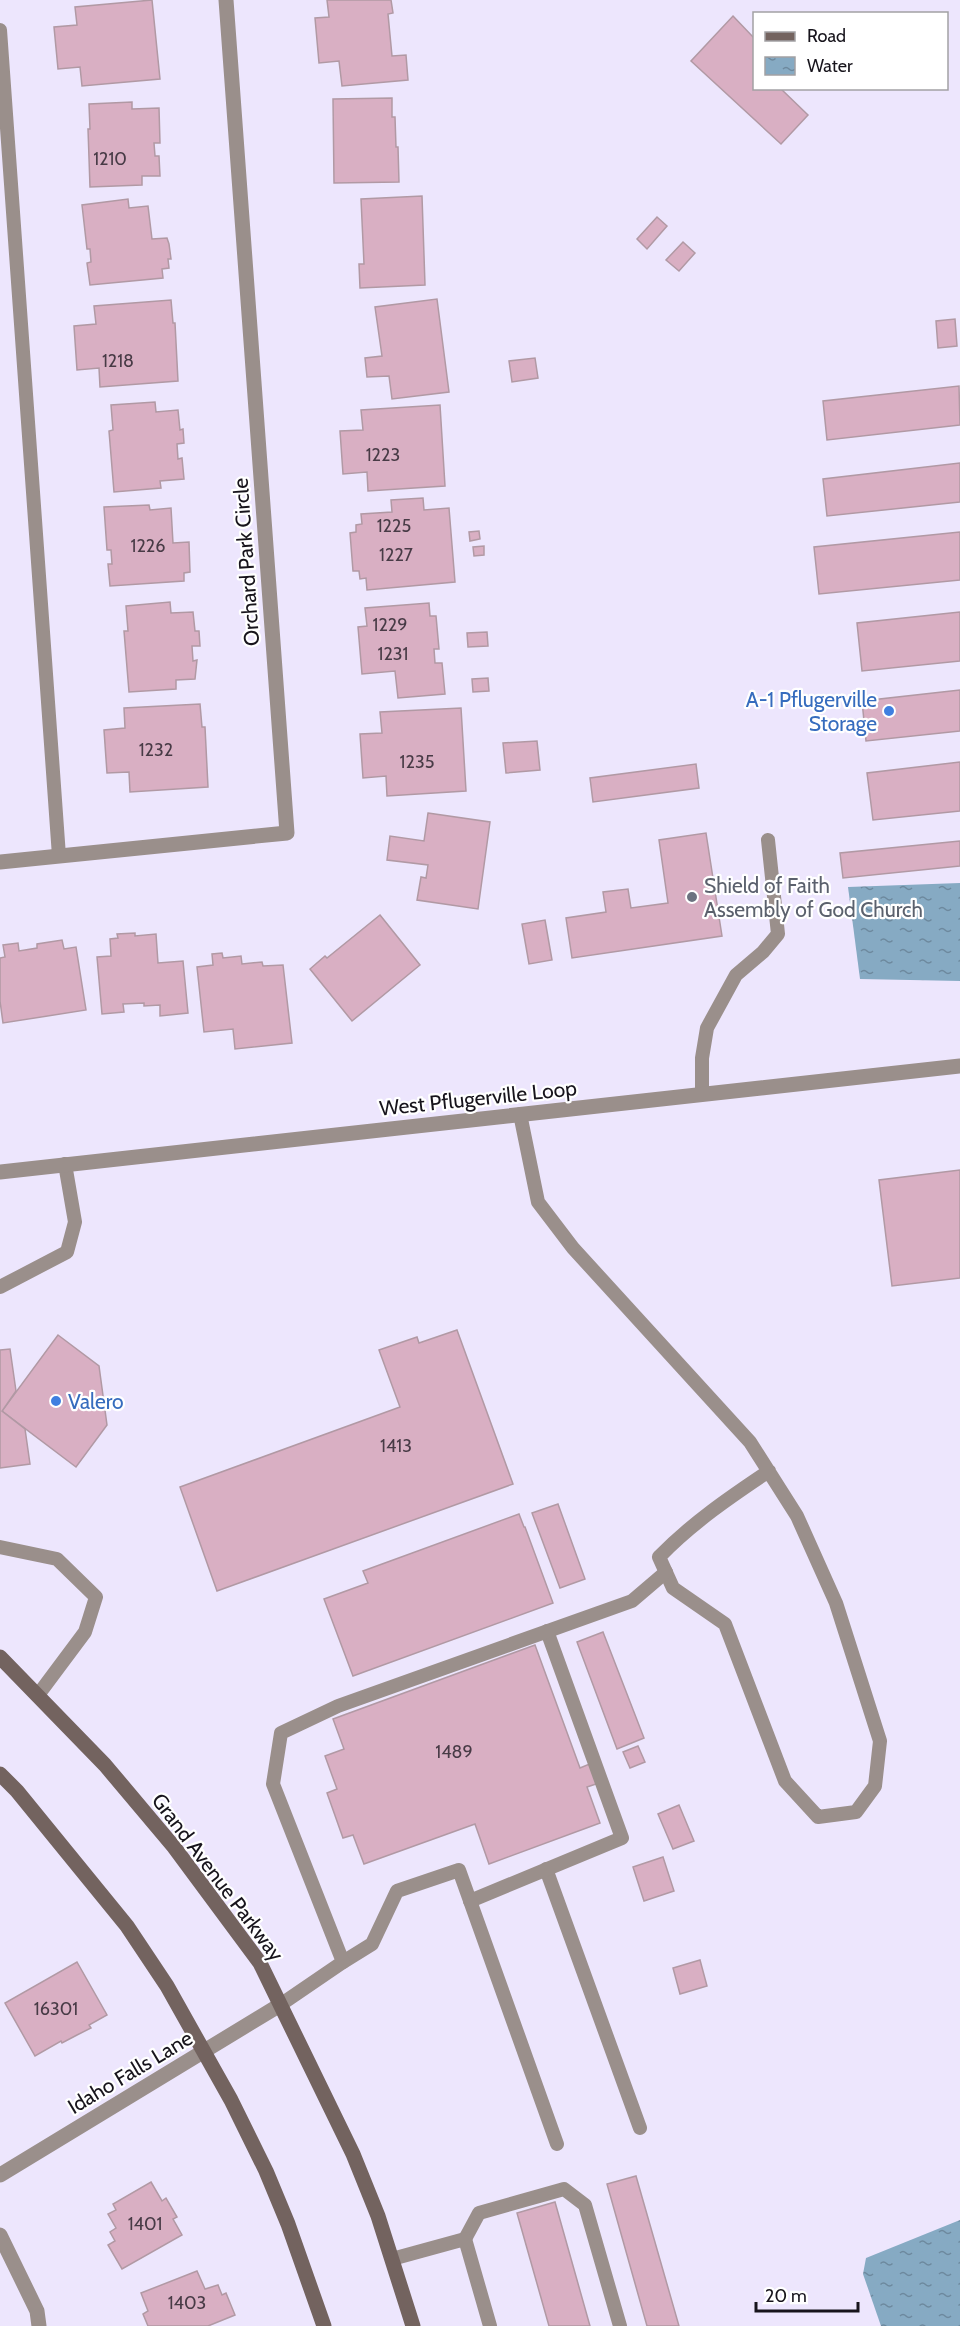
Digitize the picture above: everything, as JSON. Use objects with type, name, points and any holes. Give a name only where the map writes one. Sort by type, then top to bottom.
[{"type":"main road","name":"Grand Avenue Parkway","points":[[0,1657],[105,1765],[174,1846],[260,1962],[353,2154],[378,2216],[413,2326]]},
{"type":"main road","points":[[0,1774],[17,1791],[127,1926],[167,1986],[231,2100],[266,2171],[288,2224],[324,2326]]},
{"type":"street","name":"Orchard Park Circle","points":[[0,862],[287,833],[226,0]]},
{"type":"street","name":"West Pflugerville Loop","points":[[0,1172],[960,1066]]},
{"type":"street","name":"Idaho Falls Lane","points":[[0,2175],[280,2005]]},
{"type":"street","points":[[0,2235],[37,2311],[39,2326]]},
{"type":"lane","points":[[0,30],[59,856]]},
{"type":"lane","points":[[702,1094],[702,1058],[707,1028],[736,975],[763,952],[778,934],[768,840]]},
{"type":"lane","points":[[520,1114],[538,1202],[573,1248],[750,1442],[769,1471],[797,1516],[836,1603],[880,1741],[875,1785],[856,1812],[818,1818],[785,1782],[725,1624],[673,1588],[659,1557],[680,1535],[769,1471]]},
{"type":"lane","points":[[0,1287],[67,1252],[75,1222],[65,1164]]},
{"type":"lane","points":[[0,1546],[57,1559],[96,1597],[85,1632],[38,1695]]},
{"type":"lane","points":[[343,1962],[273,1784],[281,1733],[338,1706],[632,1601],[666,1572]]},
{"type":"lane","points":[[470,1901],[622,1838],[547,1631]]},
{"type":"lane","points":[[546,1869],[640,2128]]},
{"type":"lane","points":[[280,2005],[372,1944],[397,1891],[459,1870],[557,2144]]},
{"type":"lane","points":[[490,2326],[465,2239],[479,2213],[564,2189],[585,2205],[620,2326]]},
{"type":"lane","points":[[392,2259],[465,2239]]},
{"type":"water","points":[[960,883],[960,981],[860,979],[848,887]]},
{"type":"water","points":[[960,2220],[960,2326],[881,2326],[863,2274],[866,2258]]},
{"type":"building","points":[[152,0],[160,79],[82,86],[80,67],[58,69],[54,27],[77,25],[75,7]]},
{"type":"building","points":[[327,0],[391,0],[393,13],[388,14],[392,56],[406,55],[408,80],[342,86],[339,61],[319,63],[315,18],[329,17]]},
{"type":"building","points":[[733,16],[753,37],[753,90],[782,90],[808,115],[781,144],[691,61]]},
{"type":"building","points":[[392,98],[392,117],[395,117],[396,147],[398,147],[399,182],[334,183],[333,99]]},
{"type":"building","points":[[132,102],[132,109],[159,108],[160,143],[154,143],[155,156],[159,156],[160,176],[142,176],[142,185],[90,187],[89,104]]},
{"type":"building","points":[[422,196],[425,285],[360,288],[359,264],[364,264],[361,199]]},
{"type":"building","points":[[128,199],[129,208],[148,206],[152,239],[167,238],[171,259],[168,259],[169,268],[162,269],[163,278],[90,285],[87,263],[91,262],[90,249],[87,249],[82,205]]},
{"type":"building","points":[[657,217],[667,226],[647,249],[637,239]]},
{"type":"building","points":[[683,242],[695,253],[679,271],[666,260]]},
{"type":"building","points":[[437,299],[449,392],[392,399],[389,376],[367,377],[365,358],[382,356],[375,307]]},
{"type":"building","points":[[171,300],[173,323],[175,323],[178,381],[100,387],[99,368],[77,370],[74,326],[96,324],[94,306]]},
{"type":"building","points":[[955,319],[957,346],[938,348],[936,321]]},
{"type":"building","points":[[535,358],[538,378],[512,382],[509,361]]},
{"type":"building","points":[[959,386],[960,425],[827,440],[823,401]]},
{"type":"building","points":[[155,402],[156,412],[178,410],[184,443],[177,444],[178,459],[182,458],[184,479],[160,481],[161,488],[114,492],[109,431],[113,430],[111,405]]},
{"type":"building","points":[[440,405],[445,486],[368,491],[367,472],[343,474],[340,431],[363,430],[361,410]]},
{"type":"building","points":[[960,463],[960,502],[827,516],[823,479]]},
{"type":"building","points":[[423,498],[424,510],[449,508],[455,582],[367,590],[366,578],[360,579],[359,571],[353,571],[350,533],[356,532],[356,525],[362,524],[361,514],[392,512],[391,500]]},
{"type":"building","points":[[149,505],[150,510],[171,508],[173,543],[189,542],[190,572],[184,573],[184,581],[110,586],[108,564],[112,564],[111,550],[107,550],[104,507]]},
{"type":"building","points":[[479,531],[480,539],[470,541],[469,532]]},
{"type":"building","points":[[960,532],[960,580],[819,594],[814,547]]},
{"type":"building","points":[[484,546],[484,555],[474,556],[473,547]]},
{"type":"building","points":[[170,602],[171,613],[193,612],[195,631],[199,631],[200,646],[192,646],[193,661],[197,660],[195,679],[176,680],[176,689],[129,692],[124,631],[128,631],[126,606]]},
{"type":"building","points":[[429,603],[430,616],[436,616],[439,649],[434,649],[435,663],[442,663],[445,694],[398,698],[395,671],[362,674],[358,627],[367,626],[365,608]]},
{"type":"building","points":[[960,612],[960,661],[862,671],[857,623]]},
{"type":"building","points":[[487,632],[488,646],[468,647],[467,633]]},
{"type":"building","points":[[488,678],[489,691],[473,692],[472,679]]},
{"type":"building","points":[[960,690],[960,731],[866,741],[862,701]]},
{"type":"building","points":[[200,704],[202,727],[205,727],[208,787],[130,792],[129,772],[107,773],[104,730],[125,728],[124,708]]},
{"type":"building","points":[[461,708],[466,791],[387,796],[386,776],[363,778],[360,734],[382,733],[380,712]]},
{"type":"building","points":[[537,741],[540,770],[506,773],[503,743]]},
{"type":"building","points":[[960,762],[960,811],[873,820],[867,773]]},
{"type":"building","points":[[696,764],[699,788],[593,802],[590,778]]},
{"type":"building","points":[[428,813],[490,822],[478,909],[417,900],[421,877],[426,878],[428,865],[387,860],[390,836],[424,841]]},
{"type":"building","name":"Shield of Faith Assembly of God Church","points":[[706,833],[722,936],[572,958],[566,918],[606,912],[603,892],[628,889],[631,908],[668,903],[659,840]]},
{"type":"building","points":[[960,841],[960,866],[843,878],[840,853]]},
{"type":"building","points":[[380,915],[420,965],[352,1021],[310,969]]},
{"type":"building","points":[[545,920],[552,960],[529,964],[522,924]]},
{"type":"building","points":[[135,933],[135,936],[156,934],[158,963],[183,961],[188,1013],[160,1016],[160,1005],[144,1006],[144,1003],[123,1004],[124,1012],[102,1014],[97,957],[111,956],[110,939],[118,938],[117,934]]},
{"type":"building","points":[[62,940],[64,949],[76,947],[86,1010],[3,1023],[0,1001],[0,958],[5,957],[3,945],[18,943],[19,951],[37,948],[37,944]]},
{"type":"building","points":[[222,953],[223,958],[241,956],[242,964],[262,962],[263,966],[283,965],[292,1043],[235,1049],[233,1029],[204,1032],[197,967],[213,965],[212,954]]},
{"type":"building","points":[[960,1170],[960,1278],[892,1286],[879,1180]]},
{"type":"building","points":[[457,1330],[513,1484],[217,1591],[180,1487],[400,1407],[379,1350],[417,1337],[419,1343]]},
{"type":"building","name":"Valero","points":[[58,1335],[99,1366],[107,1425],[76,1467],[2,1411]]},
{"type":"building","name":"Valero","points":[[10,1349],[16,1391],[2,1411],[25,1429],[30,1464],[0,1468],[0,1350]]},
{"type":"building","points":[[558,1504],[585,1579],[560,1588],[532,1513]]},
{"type":"building","points":[[519,1514],[553,1603],[353,1676],[324,1599],[368,1583],[363,1571]]},
{"type":"building","points":[[603,1632],[644,1738],[617,1749],[577,1642]]},
{"type":"building","points":[[535,1645],[580,1768],[592,1763],[599,1783],[587,1787],[600,1823],[489,1864],[475,1824],[364,1864],[353,1835],[343,1838],[327,1793],[337,1789],[325,1756],[344,1749],[333,1719]]},
{"type":"building","points":[[638,1746],[645,1762],[630,1768],[623,1752]]},
{"type":"building","points":[[679,1805],[694,1841],[673,1849],[658,1814]]},
{"type":"building","points":[[663,1857],[674,1891],[644,1901],[633,1867]]},
{"type":"building","points":[[700,1960],[707,1986],[680,1994],[673,1968]]},
{"type":"building","points":[[77,1962],[107,2015],[89,2025],[91,2028],[35,2056],[5,2003]]},
{"type":"building","points":[[636,2176],[679,2326],[647,2326],[607,2184]]},
{"type":"building","points":[[151,2182],[162,2201],[166,2198],[177,2217],[173,2219],[182,2235],[122,2269],[108,2245],[115,2241],[110,2232],[116,2228],[108,2214],[116,2210],[113,2204]]},
{"type":"building","points":[[555,2202],[590,2326],[549,2326],[517,2213]]},
{"type":"building","points":[[197,2271],[205,2289],[218,2285],[222,2295],[226,2293],[235,2315],[208,2326],[148,2326],[143,2314],[148,2311],[141,2293]]},
{"type":"place","name":"A-1 Pflugerville Storage","points":[[889,711]]},
{"type":"place","name":"Shield of Faith Assembly of God Church","points":[[692,897]]},
{"type":"place","name":"Valero","points":[[56,1401]]}]
